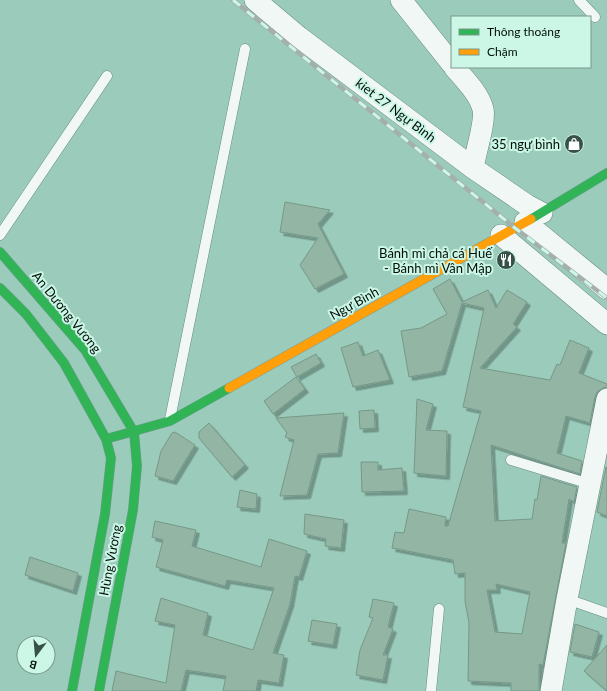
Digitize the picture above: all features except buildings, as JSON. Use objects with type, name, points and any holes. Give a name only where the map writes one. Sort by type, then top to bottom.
[{"type":"main road","name":"Ngự Bình","points":[[106,439],[170,421],[534,218],[607,172]]},
{"type":"main road","name":"An Dương Vương","points":[[0,252],[85,350],[134,432]]},
{"type":"main road","points":[[0,289],[26,314],[64,363],[106,439]]},
{"type":"main road","name":"Hùng Vương","points":[[99,691],[133,510],[137,466],[134,432]]},
{"type":"main road","name":"Hùng Vương","points":[[72,691],[105,514],[111,458],[106,439]]},
{"type":"street","name":"kiet 27 Ngự Bình","points":[[255,0],[299,37],[473,168],[527,205],[534,218],[607,289]]},
{"type":"street","points":[[401,0],[451,63]]},
{"type":"street","points":[[455,68],[477,96],[483,109],[473,168]]},
{"type":"street","points":[[502,235],[607,324]]},
{"type":"street","points":[[551,691],[567,599],[607,399]]},
{"type":"lane","points":[[579,0],[595,17]]},
{"type":"lane","points":[[170,421],[245,49]]},
{"type":"lane","points":[[0,235],[107,76]]},
{"type":"lane","points":[[511,460],[590,484]]},
{"type":"lane","points":[[567,599],[607,613]]},
{"type":"lane","points":[[431,691],[439,609]]},
{"type":"railway","points":[[233,0],[515,228],[607,298]]},
{"type":"traffic: fast","points":[[531,219],[607,173]]},
{"type":"traffic: fast","points":[[0,252],[85,350],[134,432]]},
{"type":"traffic: fast","points":[[0,288],[26,314],[64,363],[106,439]]},
{"type":"traffic: fast","points":[[72,691],[105,514],[111,458],[106,439],[170,421],[229,388]]},
{"type":"traffic: fast","points":[[99,691],[133,510],[137,466],[134,432]]},
{"type":"traffic: slow","points":[[229,388],[531,219]]},
{"type":"place","name":"35 ngự bình","points":[[574,144]]},
{"type":"place","name":"Bánh mì chả cá Huế - Bánh mì Vân Mập","points":[[506,260]]}]
